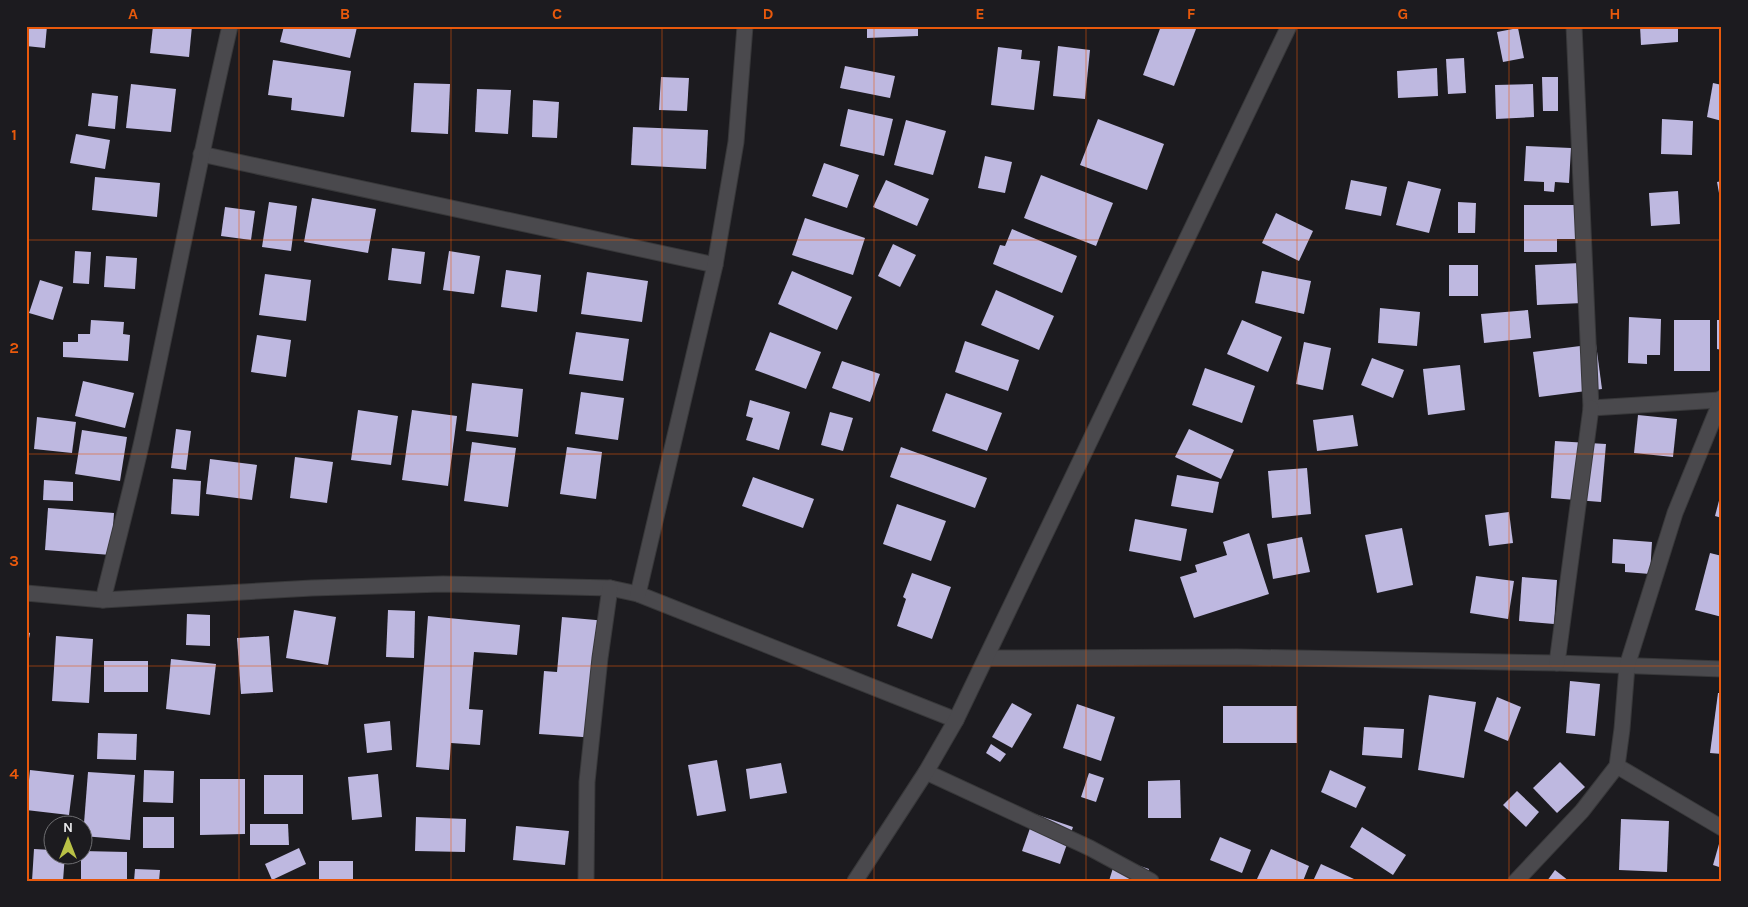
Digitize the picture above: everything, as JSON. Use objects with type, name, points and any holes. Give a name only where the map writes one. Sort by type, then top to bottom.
[{"type":"street","points":[[103,600],[143,434],[201,154],[230,26]]},
{"type":"street","points":[[638,594],[715,265],[736,142],[745,26]]},
{"type":"street","points":[[854,881],[926,772],[956,720],[1289,26]]},
{"type":"street","points":[[1557,662],[1591,408],[1574,26]]},
{"type":"street","points":[[201,154],[715,265]]},
{"type":"street","points":[[1516,881],[1582,811],[1617,766],[1627,666],[1675,513],[1721,399],[1591,408]]},
{"type":"street","points":[[26,592],[103,600],[312,588],[443,584],[610,588],[638,594],[956,720]]},
{"type":"street","points":[[586,881],[587,782],[600,658],[610,588]]},
{"type":"street","points":[[987,658],[1237,657],[1557,662],[1722,669]]},
{"type":"street","points":[[1617,766],[1722,828]]},
{"type":"street","points":[[926,772],[1090,848],[1150,881]]},
{"type":"building","points":[[26,26],[47,26],[45,48],[26,46]]},
{"type":"building","points":[[153,26],[192,26],[189,57],[150,53]]},
{"type":"building","points":[[284,26],[355,26],[357,27],[350,58],[280,42]]},
{"type":"building","points":[[867,26],[918,26],[918,36],[867,38]]},
{"type":"building","points":[[1161,26],[1189,26],[1196,29],[1174,86],[1143,75]]},
{"type":"building","points":[[1640,26],[1678,26],[1678,42],[1641,45]]},
{"type":"building","points":[[1518,28],[1524,58],[1503,62],[1497,32]]},
{"type":"building","points":[[1058,46],[1090,50],[1085,99],[1053,96]]},
{"type":"building","points":[[998,47],[1022,50],[1021,59],[1040,61],[1034,110],[991,105]]},
{"type":"building","points":[[1464,58],[1466,93],[1448,94],[1446,59]]},
{"type":"building","points":[[273,60],[351,71],[344,117],[291,110],[292,98],[268,95]]},
{"type":"building","points":[[845,66],[895,76],[890,98],[840,88]]},
{"type":"building","points":[[1437,68],[1438,96],[1398,98],[1397,71]]},
{"type":"building","points":[[661,77],[689,78],[687,111],[659,110]]},
{"type":"building","points":[[1542,77],[1558,77],[1558,111],[1543,111]]},
{"type":"building","points":[[414,83],[450,84],[448,134],[411,132]]},
{"type":"building","points":[[1713,83],[1722,85],[1722,121],[1707,117]]},
{"type":"building","points":[[131,84],[176,89],[171,132],[126,128]]},
{"type":"building","points":[[1533,84],[1534,117],[1496,119],[1495,85]]},
{"type":"building","points":[[477,89],[511,90],[508,134],[475,132]]},
{"type":"building","points":[[92,93],[118,96],[115,129],[88,126]]},
{"type":"building","points":[[533,100],[559,102],[557,138],[532,137]]},
{"type":"building","points":[[848,109],[893,119],[884,156],[840,146]]},
{"type":"building","points":[[1098,119],[1164,144],[1147,190],[1080,165]]},
{"type":"building","points":[[1662,119],[1693,121],[1692,155],[1661,154]]},
{"type":"building","points":[[906,120],[946,131],[933,175],[894,165]]},
{"type":"building","points":[[633,127],[708,130],[706,169],[631,165]]},
{"type":"building","points":[[76,134],[110,140],[105,169],[70,163]]},
{"type":"building","points":[[1526,146],[1571,148],[1569,183],[1555,182],[1554,192],[1544,191],[1544,182],[1524,181]]},
{"type":"building","points":[[985,156],[1012,162],[1005,193],[978,188]]},
{"type":"building","points":[[824,163],[859,175],[847,208],[812,196]]},
{"type":"building","points":[[1041,175],[1113,203],[1096,246],[1024,218]]},
{"type":"building","points":[[95,177],[160,183],[157,217],[92,210]]},
{"type":"building","points":[[886,180],[929,199],[917,226],[873,207]]},
{"type":"building","points":[[1351,180],[1387,187],[1381,216],[1345,209]]},
{"type":"building","points":[[1408,181],[1441,189],[1429,233],[1396,225]]},
{"type":"building","points":[[1722,181],[1722,204],[1721,204],[1717,182]]},
{"type":"building","points":[[1678,191],[1680,224],[1651,226],[1649,193]]},
{"type":"building","points":[[312,198],[376,209],[368,253],[304,242]]},
{"type":"building","points":[[269,202],[297,206],[291,251],[262,247]]},
{"type":"building","points":[[1458,202],[1476,203],[1475,233],[1458,233]]},
{"type":"building","points":[[1524,205],[1588,205],[1587,239],[1557,239],[1557,252],[1524,252]]},
{"type":"building","points":[[225,207],[255,211],[251,240],[221,236]]},
{"type":"building","points":[[1276,213],[1313,231],[1299,261],[1262,243]]},
{"type":"building","points":[[805,218],[865,238],[853,275],[792,255]]},
{"type":"building","points":[[1012,229],[1077,256],[1062,293],[993,264],[1000,245],[1005,246]]},
{"type":"building","points":[[893,244],[916,255],[900,287],[878,276]]},
{"type":"building","points":[[392,248],[425,252],[421,284],[388,280]]},
{"type":"building","points":[[75,251],[91,252],[89,284],[73,283]]},
{"type":"building","points":[[449,251],[480,256],[474,294],[443,290]]},
{"type":"building","points":[[106,256],[137,258],[135,289],[104,287]]},
{"type":"building","points":[[1581,263],[1583,303],[1537,305],[1535,265]]},
{"type":"building","points":[[1449,265],[1478,265],[1478,296],[1449,296]]},
{"type":"building","points":[[506,270],[541,275],[537,312],[501,307]]},
{"type":"building","points":[[792,271],[852,297],[837,330],[778,304]]},
{"type":"building","points":[[1262,271],[1311,281],[1304,314],[1255,303]]},
{"type":"building","points":[[587,272],[648,281],[642,322],[581,314]]},
{"type":"building","points":[[265,274],[311,280],[306,321],[259,315]]},
{"type":"building","points":[[40,280],[63,287],[53,320],[29,313]]},
{"type":"building","points":[[996,290],[1054,316],[1039,350],[981,325]]},
{"type":"building","points":[[1380,308],[1420,312],[1417,346],[1378,343]]},
{"type":"building","points":[[1528,310],[1531,338],[1484,343],[1481,314]]},
{"type":"building","points":[[1629,317],[1661,319],[1660,355],[1647,355],[1647,364],[1628,363]]},
{"type":"building","points":[[91,320],[124,322],[123,334],[130,335],[128,361],[63,357],[63,342],[78,342],[78,334],[90,334]]},
{"type":"building","points":[[1242,320],[1282,337],[1268,372],[1227,354]]},
{"type":"building","points":[[1674,320],[1710,320],[1710,371],[1674,371]]},
{"type":"building","points":[[1717,320],[1722,320],[1722,350],[1717,349]]},
{"type":"building","points":[[576,332],[629,339],[623,381],[569,374]]},
{"type":"building","points":[[770,332],[821,352],[806,389],[755,370]]},
{"type":"building","points":[[257,335],[291,340],[286,377],[251,372]]},
{"type":"building","points":[[965,341],[1019,360],[1008,391],[955,372]]},
{"type":"building","points":[[1304,342],[1331,348],[1323,390],[1296,384]]},
{"type":"building","points":[[1596,344],[1602,389],[1539,397],[1533,352]]},
{"type":"building","points":[[1372,358],[1404,370],[1393,398],[1361,385]]},
{"type":"building","points":[[842,361],[880,374],[870,402],[832,388]]},
{"type":"building","points":[[1460,365],[1465,410],[1428,415],[1423,369]]},
{"type":"building","points":[[1205,368],[1255,386],[1242,423],[1192,405]]},
{"type":"building","points":[[83,381],[134,393],[125,428],[75,416]]},
{"type":"building","points":[[472,383],[523,389],[518,437],[466,431]]},
{"type":"building","points":[[581,392],[624,398],[618,440],[575,434]]},
{"type":"building","points":[[946,393],[1002,413],[987,451],[932,431]]},
{"type":"building","points":[[750,400],[790,412],[779,450],[746,440],[753,418],[746,416]]},
{"type":"building","points":[[358,410],[398,416],[391,465],[351,460]]},
{"type":"building","points":[[412,410],[457,416],[448,486],[402,480]]},
{"type":"building","points":[[830,412],[853,418],[843,451],[821,445]]},
{"type":"building","points":[[1353,415],[1358,446],[1317,451],[1313,420]]},
{"type":"building","points":[[1638,415],[1677,419],[1673,457],[1634,453]]},
{"type":"building","points":[[37,417],[76,422],[72,453],[34,449]]},
{"type":"building","points":[[176,429],[191,431],[186,470],[171,468]]},
{"type":"building","points":[[1189,429],[1234,450],[1221,479],[1175,457]]},
{"type":"building","points":[[82,430],[127,437],[120,481],[75,474]]},
{"type":"building","points":[[1555,441],[1606,444],[1601,502],[1551,498]]},
{"type":"building","points":[[472,442],[516,448],[508,507],[464,501]]},
{"type":"building","points":[[567,447],[602,452],[596,499],[560,494]]},
{"type":"building","points":[[901,447],[987,478],[975,508],[890,477]]},
{"type":"building","points":[[295,457],[333,462],[327,503],[290,498]]},
{"type":"building","points":[[210,459],[257,465],[252,500],[206,494]]},
{"type":"building","points":[[1307,468],[1311,514],[1272,518],[1268,471]]},
{"type":"building","points":[[1177,475],[1219,482],[1213,513],[1171,506]]},
{"type":"building","points":[[753,477],[814,499],[803,528],[742,506]]},
{"type":"building","points":[[173,479],[201,481],[199,516],[171,514]]},
{"type":"building","points":[[44,480],[73,482],[73,501],[43,500]]},
{"type":"building","points":[[1722,493],[1722,518],[1715,516]]},
{"type":"building","points":[[897,504],[946,521],[931,561],[883,544]]},
{"type":"building","points":[[48,508],[114,513],[111,555],[45,550]]},
{"type":"building","points":[[1509,512],[1513,543],[1489,546],[1485,515]]},
{"type":"building","points":[[1135,519],[1187,529],[1181,561],[1129,551]]},
{"type":"building","points":[[1402,528],[1413,585],[1377,593],[1365,535]]},
{"type":"building","points":[[1249,533],[1269,594],[1194,618],[1180,577],[1197,572],[1195,565],[1227,555],[1223,542]]},
{"type":"building","points":[[1302,537],[1310,572],[1273,579],[1267,544]]},
{"type":"building","points":[[1613,539],[1652,542],[1650,574],[1625,572],[1625,564],[1612,563]]},
{"type":"building","points":[[1710,553],[1722,556],[1722,617],[1695,610]]},
{"type":"building","points":[[912,573],[951,587],[932,639],[897,626],[906,599],[903,597]]},
{"type":"building","points":[[1476,576],[1514,581],[1508,619],[1470,613]]},
{"type":"building","points":[[1522,577],[1557,580],[1554,624],[1519,621]]},
{"type":"building","points":[[294,610],[336,617],[328,665],[286,658]]},
{"type":"building","points":[[388,610],[415,611],[414,658],[386,657]]},
{"type":"building","points":[[187,614],[210,615],[210,646],[186,645]]},
{"type":"building","points":[[428,616],[520,625],[517,655],[474,652],[469,709],[483,710],[480,745],[451,743],[449,770],[416,767]]},
{"type":"building","points":[[562,617],[607,621],[597,738],[539,734],[544,671],[557,672]]},
{"type":"building","points":[[26,632],[30,633],[27,649],[26,649]]},
{"type":"building","points":[[56,636],[93,639],[89,703],[52,701]]},
{"type":"building","points":[[269,636],[273,692],[241,694],[237,638]]},
{"type":"building","points":[[171,659],[216,664],[210,715],[166,709]]},
{"type":"building","points":[[104,661],[148,661],[148,692],[104,692]]},
{"type":"building","points":[[1570,681],[1600,684],[1595,736],[1566,733]]},
{"type":"building","points":[[1718,693],[1722,693],[1722,754],[1710,753]]},
{"type":"building","points":[[1429,695],[1476,702],[1464,778],[1418,770]]},
{"type":"building","points":[[1497,697],[1521,707],[1508,741],[1484,731]]},
{"type":"building","points":[[1012,703],[1032,714],[1012,748],[992,737]]},
{"type":"building","points":[[1077,704],[1115,717],[1101,761],[1063,748]]},
{"type":"building","points":[[1223,706],[1297,706],[1297,743],[1223,743]]},
{"type":"building","points":[[390,721],[392,750],[367,753],[364,724]]},
{"type":"building","points":[[1364,727],[1404,729],[1402,758],[1362,755]]},
{"type":"building","points":[[98,733],[137,734],[136,760],[97,759]]},
{"type":"building","points":[[991,744],[1006,754],[1000,762],[986,753]]},
{"type":"building","points":[[717,760],[726,811],[697,816],[688,765]]},
{"type":"building","points":[[1560,762],[1585,787],[1557,813],[1533,788]]},
{"type":"building","points":[[781,763],[787,793],[750,799],[746,769]]},
{"type":"building","points":[[30,770],[74,775],[69,814],[26,810]]},
{"type":"building","points":[[144,770],[174,771],[173,803],[143,802]]},
{"type":"building","points":[[1330,770],[1366,787],[1356,808],[1321,792]]},
{"type":"building","points":[[88,772],[135,775],[130,840],[92,837],[92,814],[85,814]]},
{"type":"building","points":[[1089,773],[1104,778],[1096,802],[1081,797]]},
{"type":"building","points":[[378,774],[382,817],[352,820],[348,777]]},
{"type":"building","points":[[264,775],[303,775],[303,814],[264,814]]},
{"type":"building","points":[[200,779],[245,779],[245,834],[200,835]]},
{"type":"building","points":[[1180,780],[1181,818],[1148,818],[1148,781]]},
{"type":"building","points":[[1517,791],[1539,812],[1526,827],[1503,805]]},
{"type":"building","points":[[1035,814],[1073,827],[1060,864],[1022,851]]},
{"type":"building","points":[[143,817],[174,817],[174,848],[143,848]]},
{"type":"building","points":[[416,817],[466,819],[465,852],[415,851]]},
{"type":"building","points":[[1621,819],[1669,821],[1667,872],[1619,870]]},
{"type":"building","points":[[250,824],[288,824],[289,845],[250,845]]},
{"type":"building","points":[[516,826],[569,831],[565,865],[513,860]]},
{"type":"building","points":[[1362,827],[1406,855],[1393,875],[1350,847]]},
{"type":"building","points":[[1220,837],[1251,850],[1242,873],[1210,860]]},
{"type":"building","points":[[1722,837],[1722,868],[1713,865]]},
{"type":"building","points":[[299,848],[306,864],[272,880],[265,864]]},
{"type":"building","points":[[34,849],[42,849],[42,864],[64,864],[63,881],[32,881]]},
{"type":"building","points":[[1271,849],[1309,866],[1303,881],[1256,881]]},
{"type":"building","points":[[92,851],[127,852],[127,881],[81,881],[81,864],[92,864]]},
{"type":"building","points":[[1116,858],[1149,869],[1145,881],[1109,881]]},
{"type":"building","points":[[319,861],[353,861],[353,881],[319,881]]},
{"type":"building","points":[[1321,864],[1354,879],[1353,881],[1313,881]]},
{"type":"building","points":[[135,869],[160,870],[159,881],[134,881]]},
{"type":"building","points":[[1555,870],[1569,881],[1547,881]]}]
